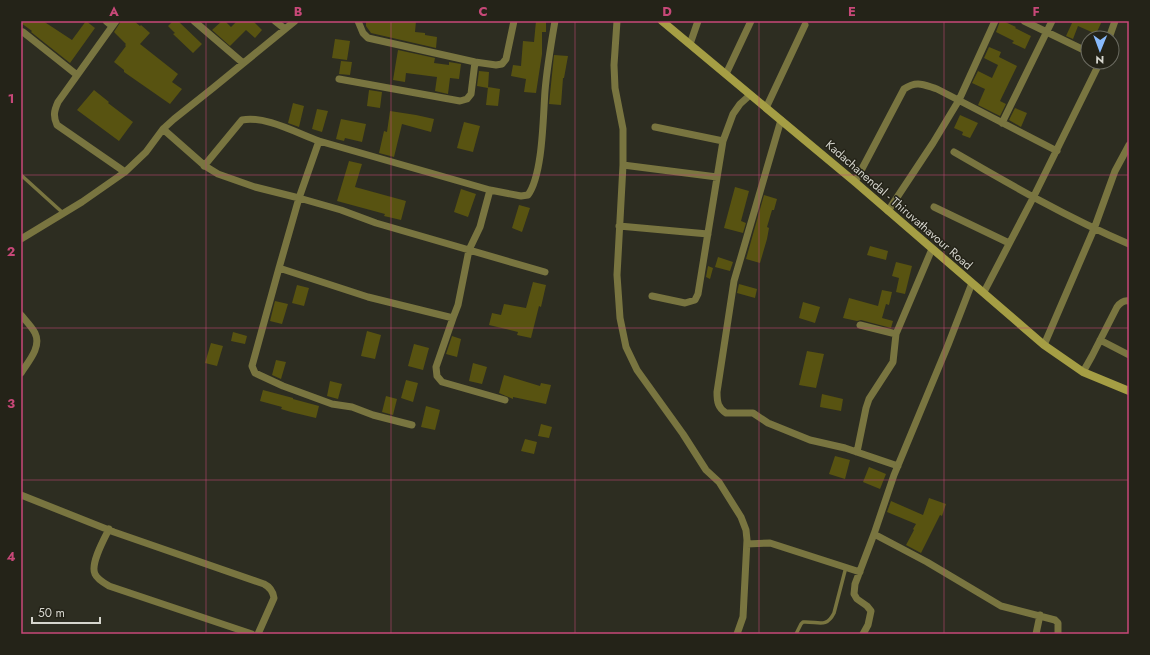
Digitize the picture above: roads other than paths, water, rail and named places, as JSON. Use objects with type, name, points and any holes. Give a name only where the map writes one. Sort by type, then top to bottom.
[{"type":"main road","name":"Kadachanendal - Thiruvathavour Road","points":[[662,21],[855,182],[1044,345],[1083,372],[1129,391]]},
{"type":"street","points":[[106,21],[114,23],[58,102],[54,112],[54,118],[57,125],[125,172]]},
{"type":"street","points":[[194,21],[243,63]]},
{"type":"street","points":[[275,21],[285,29]]},
{"type":"street","points":[[21,238],[82,202],[125,172],[146,152],[163,129],[295,21]]},
{"type":"street","points":[[358,21],[363,33],[368,38],[475,62],[496,65],[502,64],[506,59],[512,21]]},
{"type":"street","points":[[204,166],[242,120],[249,118],[260,119],[319,141],[490,190],[521,196],[528,195],[533,188],[537,172],[542,135],[545,89],[555,21]]},
{"type":"street","points":[[617,21],[614,65],[615,88],[623,129],[623,165],[617,275],[620,318],[626,347],[637,370],[683,434],[706,470],[718,482],[741,517],[746,530],[747,544],[743,617],[736,634]]},
{"type":"street","points":[[690,44],[698,21]]},
{"type":"street","points":[[726,74],[751,21]]},
{"type":"street","points":[[766,108],[806,23],[798,21]]},
{"type":"street","points":[[888,210],[933,143],[959,100],[995,21]]},
{"type":"street","points":[[1024,21],[1080,48]]},
{"type":"street","points":[[1002,122],[1052,21]]},
{"type":"street","points":[[23,32],[77,75]]},
{"type":"street","points":[[339,79],[460,100],[467,99],[470,94],[475,62]]},
{"type":"street","points":[[984,292],[1057,151],[1096,70]]},
{"type":"street","points":[[855,182],[904,88],[911,84],[918,83],[937,89],[1057,151]]},
{"type":"street","points":[[652,296],[685,303],[695,300],[698,294],[723,141],[733,114],[740,104],[750,95]]},
{"type":"street","points":[[781,120],[734,281],[717,392],[719,407],[726,413],[753,413],[768,423],[810,440],[857,452],[898,466]]},
{"type":"street","points":[[655,127],[723,141]]},
{"type":"street","points":[[163,129],[204,166],[218,174],[255,187],[341,210],[383,226],[545,272]]},
{"type":"street","points":[[319,141],[299,198],[252,366],[255,373],[283,386],[332,404],[352,407],[373,415],[412,425]]},
{"type":"street","points":[[1044,345],[1094,229],[1116,171],[1129,145]]},
{"type":"street","points":[[954,152],[1033,198],[1094,229],[1129,244]]},
{"type":"street","points":[[623,165],[717,177]]},
{"type":"street","points":[[490,190],[480,228],[469,250],[458,305],[436,367],[436,376],[442,382],[505,400]]},
{"type":"street","points":[[934,206],[1009,243]]},
{"type":"street","points":[[619,226],[708,234]]},
{"type":"street","points":[[857,452],[869,399],[892,362],[896,334],[932,249]]},
{"type":"street","points":[[279,268],[368,297],[453,318]]},
{"type":"street","points":[[862,634],[868,625],[871,611],[854,594],[855,584],[898,466],[972,283]]},
{"type":"street","points":[[1083,372],[1117,307],[1121,303],[1129,301]]},
{"type":"street","points":[[21,315],[35,332],[37,339],[36,348],[21,373]]},
{"type":"street","points":[[860,326],[896,334]]},
{"type":"street","points":[[1100,340],[1129,355]]},
{"type":"street","points":[[22,498],[264,584],[273,592],[274,598],[258,634]]},
{"type":"street","points":[[109,529],[93,565],[95,574],[100,580],[109,586],[252,634]]},
{"type":"street","points":[[874,534],[927,562],[1001,606],[1055,620],[1058,623],[1058,634]]},
{"type":"street","points":[[747,544],[770,543],[860,572]]},
{"type":"street","points":[[1036,634],[1040,615]]},
{"type":"lane","points":[[21,175],[63,213]]},
{"type":"lane","points":[[796,634],[803,622],[824,623],[832,619],[846,567]]}]
